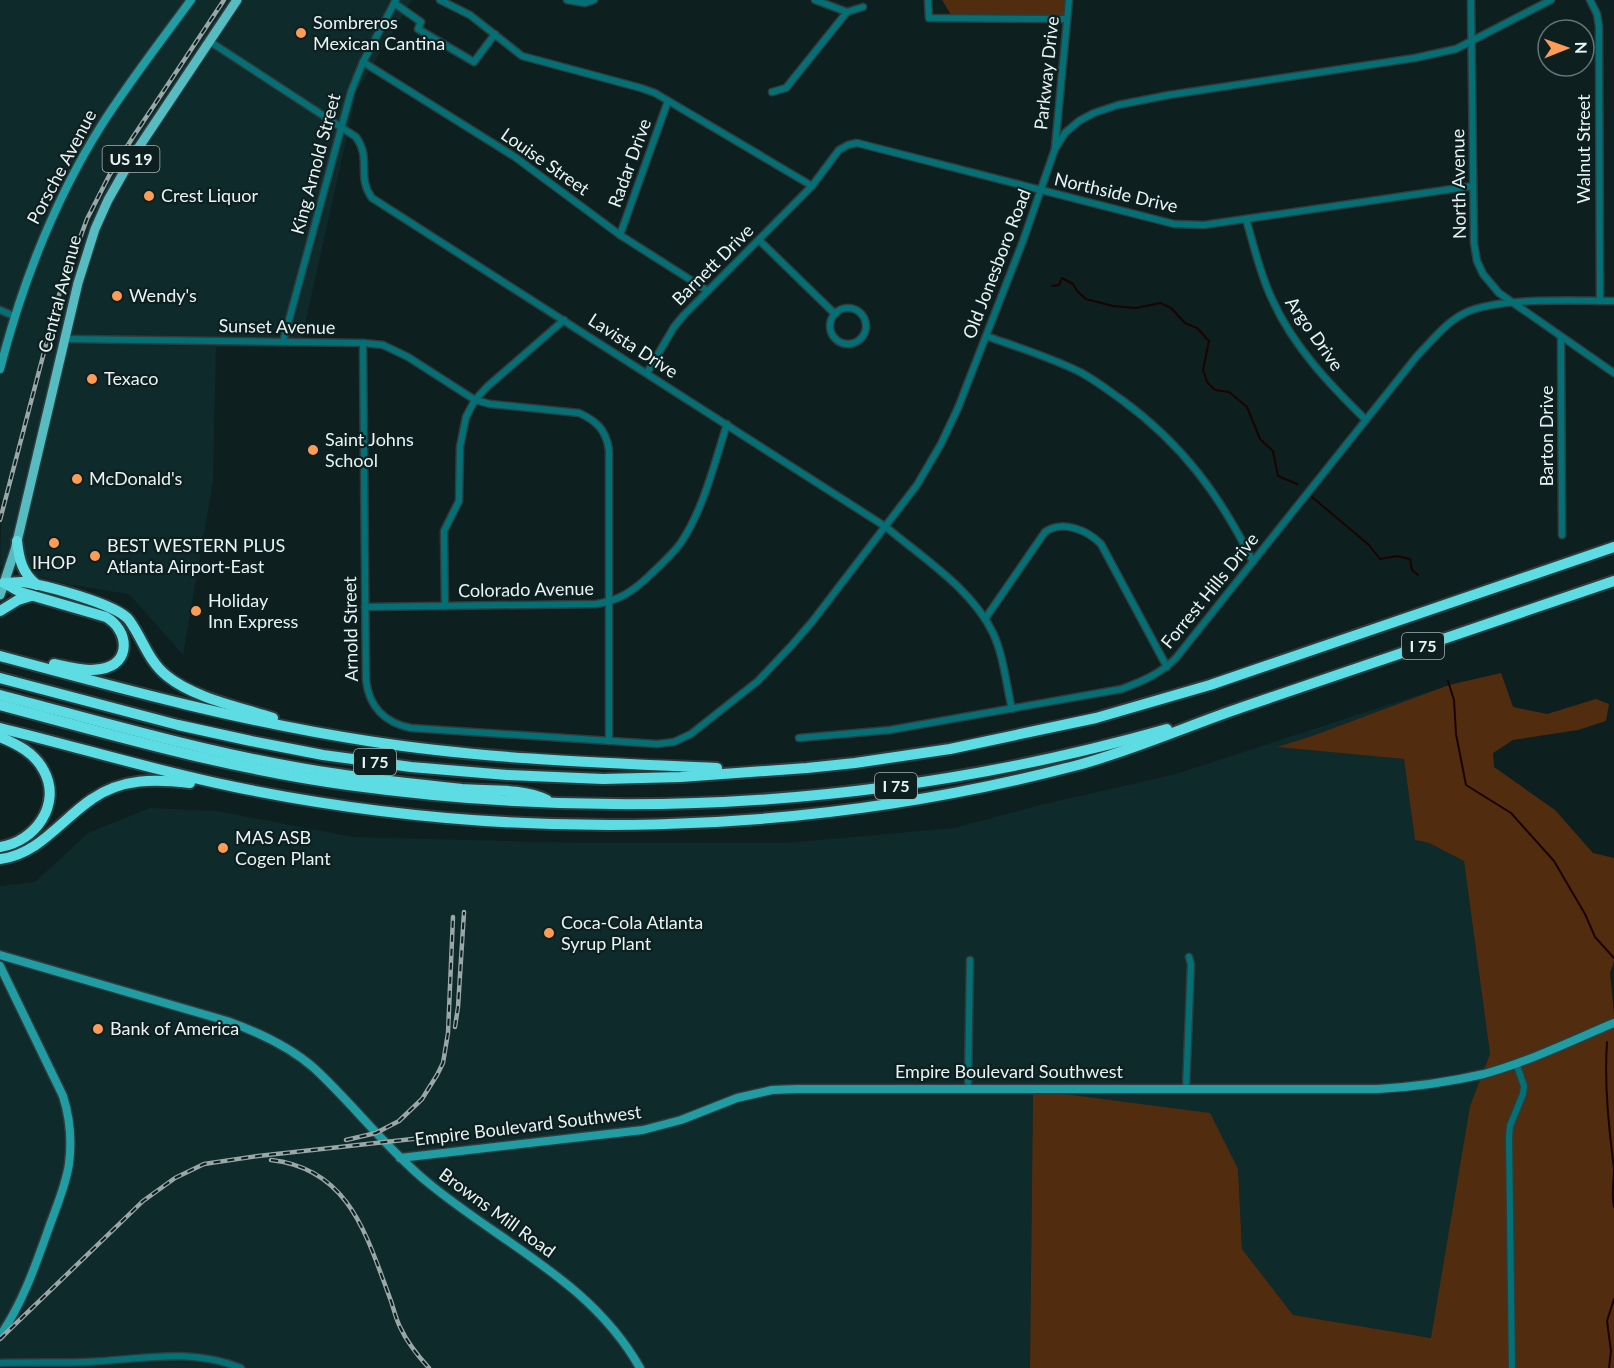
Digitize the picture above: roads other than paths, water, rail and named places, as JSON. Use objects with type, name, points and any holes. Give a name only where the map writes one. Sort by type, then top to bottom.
[{"type":"highway","points":[[17,541],[24,573],[37,585]]},
{"type":"highway","name":"I 75","points":[[0,678],[240,739],[323,755],[411,767],[507,775],[603,779],[681,777],[845,764],[993,741],[1096,718],[1210,685],[1614,547]]},
{"type":"highway","name":"I 75","points":[[0,705],[197,756],[301,777],[402,792],[553,803],[657,804],[788,799],[857,792],[980,774],[1119,742],[1232,711],[1614,581]]},
{"type":"highway","points":[[4,583],[22,582],[37,585],[102,604],[123,613],[155,664],[168,677],[182,686],[199,694],[316,732]]},
{"type":"highway","points":[[0,656],[95,670],[110,667],[122,654],[124,640],[113,621],[106,617],[20,592],[4,583]]},
{"type":"highway","points":[[0,611],[18,600],[32,596]]},
{"type":"highway","points":[[0,656],[204,710],[366,741],[508,758],[759,770]]},
{"type":"highway","points":[[0,695],[186,745],[250,759],[384,780],[533,794],[553,803]]},
{"type":"highway","points":[[0,859],[27,851],[91,800],[123,784],[154,780],[235,787],[376,809],[477,820],[608,825],[750,819],[898,802],[1042,774],[1119,753],[1232,711]]},
{"type":"highway","points":[[0,728],[235,787]]},
{"type":"highway","points":[[0,737],[20,746],[38,762],[44,771],[50,792],[45,813],[33,831],[14,844],[0,847]]},
{"type":"main road","name":"Central Avenue","points":[[0,595],[17,541],[83,262],[108,200],[132,156],[237,0]]},
{"type":"street","name":"Porsche Avenue","points":[[0,369],[14,316],[40,246],[73,175],[112,110],[191,0]]},
{"type":"street","points":[[440,0],[470,15],[522,56],[537,62],[641,88],[668,100],[812,186]]},
{"type":"street","points":[[567,0],[585,3],[594,0]]},
{"type":"street","points":[[815,0],[847,12],[863,8]]},
{"type":"street","points":[[928,0],[929,18],[1067,19]]},
{"type":"street","name":"Parkway Drive","points":[[1055,149],[1069,0]]},
{"type":"street","name":"North Avenue","points":[[1471,0],[1474,243],[1478,261],[1490,284],[1512,303],[1614,373]]},
{"type":"street","name":"Old Jonesboro Road","points":[[609,741],[657,744],[674,742],[691,734],[722,711],[758,681],[792,645],[886,527],[917,485],[941,444],[958,408],[986,336],[1055,149],[1065,133],[1079,121],[1118,105],[1169,95],[1415,58],[1456,49],[1472,43],[1551,0]]},
{"type":"street","name":"Walnut Street","points":[[1590,0],[1597,14],[1599,26],[1600,301]]},
{"type":"street","points":[[395,2],[420,22],[418,29],[474,62],[495,34]]},
{"type":"street","name":"King Arnold Street","points":[[283,342],[340,126],[363,62],[395,2]]},
{"type":"street","points":[[772,92],[786,88],[847,12]]},
{"type":"street","name":"Lavista Drive","points":[[209,41],[356,137],[364,153],[364,188],[372,198],[886,527],[962,590],[985,619],[999,649],[1012,709]]},
{"type":"street","name":"Louise Street","points":[[363,62],[515,157],[620,235],[708,291]]},
{"type":"street","name":"Radar Drive","points":[[620,235],[668,100]]},
{"type":"street","name":"Northside Drive","points":[[812,186],[839,150],[857,143],[1174,224],[1204,225],[1473,186]]},
{"type":"street","name":"Barnett Drive","points":[[647,373],[674,327],[812,186]]},
{"type":"street","name":"Argo Drive","points":[[1246,219],[1260,270],[1281,319],[1320,373],[1366,420]]},
{"type":"street","points":[[759,240],[835,314]]},
{"type":"street","name":"Forrest Hills Drive","points":[[799,738],[890,730],[1122,689],[1149,679],[1167,667],[1417,356],[1451,321],[1477,308],[1512,303],[1614,301]]},
{"type":"street","points":[[852,309],[862,315],[865,320],[865,332],[859,341],[847,345],[832,336],[830,324],[835,314],[840,310],[852,309]]},
{"type":"street","points":[[0,310],[14,316]]},
{"type":"street","points":[[444,606],[444,531],[459,501],[461,434],[465,417],[475,400],[487,387],[564,320]]},
{"type":"street","points":[[986,336],[1080,372],[1145,417],[1179,450],[1209,486],[1235,525],[1253,562]]},
{"type":"street","name":"Barton Drive","points":[[1561,337],[1563,535]]},
{"type":"street","name":"Sunset Avenue","points":[[64,339],[383,345],[408,357],[475,400]]},
{"type":"street","name":"Arnold Street","points":[[363,343],[367,689],[376,709],[391,722],[411,728],[609,741]]},
{"type":"street","points":[[475,400],[490,404],[579,413],[593,419],[603,430],[609,450],[609,741]]},
{"type":"street","name":"Colorado Avenue","points":[[365,607],[608,603],[622,598],[634,590],[681,543],[704,493],[727,424]]},
{"type":"street","points":[[985,619],[1045,532],[1056,527],[1080,529],[1092,535],[1101,544],[1167,667]]},
{"type":"street","name":"Browns Mill Road","points":[[0,955],[227,1021],[258,1032],[286,1048],[313,1068],[400,1158],[448,1200],[586,1299],[618,1333],[640,1368]]},
{"type":"street","points":[[1186,1089],[1191,964],[1189,957]]},
{"type":"street","points":[[968,1089],[970,960]]},
{"type":"street","points":[[0,966],[63,1096],[69,1118],[70,1148],[65,1183],[31,1277],[13,1318],[0,1336]]},
{"type":"street","name":"Empire Boulevard Southwest","points":[[400,1158],[643,1130],[681,1120],[737,1098],[772,1090],[1378,1089],[1413,1087],[1467,1077],[1516,1063],[1614,1023]]},
{"type":"street","points":[[1512,1368],[1509,1137],[1510,1126],[1524,1086],[1516,1063]]},
{"type":"street","points":[[0,1362],[88,1362],[169,1355],[216,1359],[241,1368]]},
{"type":"waterway","points":[[1052,286],[1059,285],[1062,278],[1073,284],[1086,299],[1113,306],[1136,308],[1160,303],[1171,308],[1185,323],[1197,328],[1209,341],[1203,370],[1207,382],[1215,390],[1229,392],[1247,407],[1260,439],[1273,451],[1278,476],[1297,484]]},
{"type":"waterway","points":[[1312,497],[1369,545],[1380,559],[1397,556],[1410,559],[1412,570],[1418,575]]},
{"type":"waterway","points":[[1448,681],[1454,700],[1456,734],[1466,785],[1511,813],[1554,861],[1585,914],[1595,937],[1614,958]]},
{"type":"waterway","points":[[1607,1042],[1607,1090],[1614,1169],[1614,1207]]},
{"type":"waterway","points":[[1609,1368],[1611,1351],[1607,1321],[1614,1299]]},
{"type":"railway","points":[[0,520],[59,295],[87,219],[110,174],[133,137],[224,0]]},
{"type":"railway","points":[[455,1027],[464,912]]},
{"type":"railway","points":[[346,1140],[376,1133],[399,1121],[422,1099],[443,1063],[448,1033],[453,917]]},
{"type":"railway","points":[[0,1339],[143,1201],[175,1178],[204,1164],[458,1134]]},
{"type":"railway","points":[[271,1160],[298,1166],[320,1177],[338,1192],[352,1210],[364,1231],[400,1327],[413,1349],[429,1368]]},
{"type":"place","name":"Sombreros Mexican Cantina","points":[[301,33]]},
{"type":"place","name":"Crest Liquor","points":[[149,196]]},
{"type":"place","name":"Wendy's","points":[[117,296]]},
{"type":"place","name":"Texaco","points":[[92,379]]},
{"type":"place","name":"Saint Johns School","points":[[313,450]]},
{"type":"place","name":"McDonald's","points":[[77,479]]},
{"type":"place","name":"IHOP","points":[[54,543]]},
{"type":"place","name":"BEST WESTERN PLUS Atlanta Airport-East","points":[[95,556]]},
{"type":"place","name":"Holiday Inn Express","points":[[196,611]]},
{"type":"place","name":"MAS ASB Cogen Plant","points":[[223,848]]},
{"type":"place","name":"Coca-Cola Atlanta Syrup Plant","points":[[549,933]]},
{"type":"place","name":"Bank of America","points":[[98,1029]]}]
